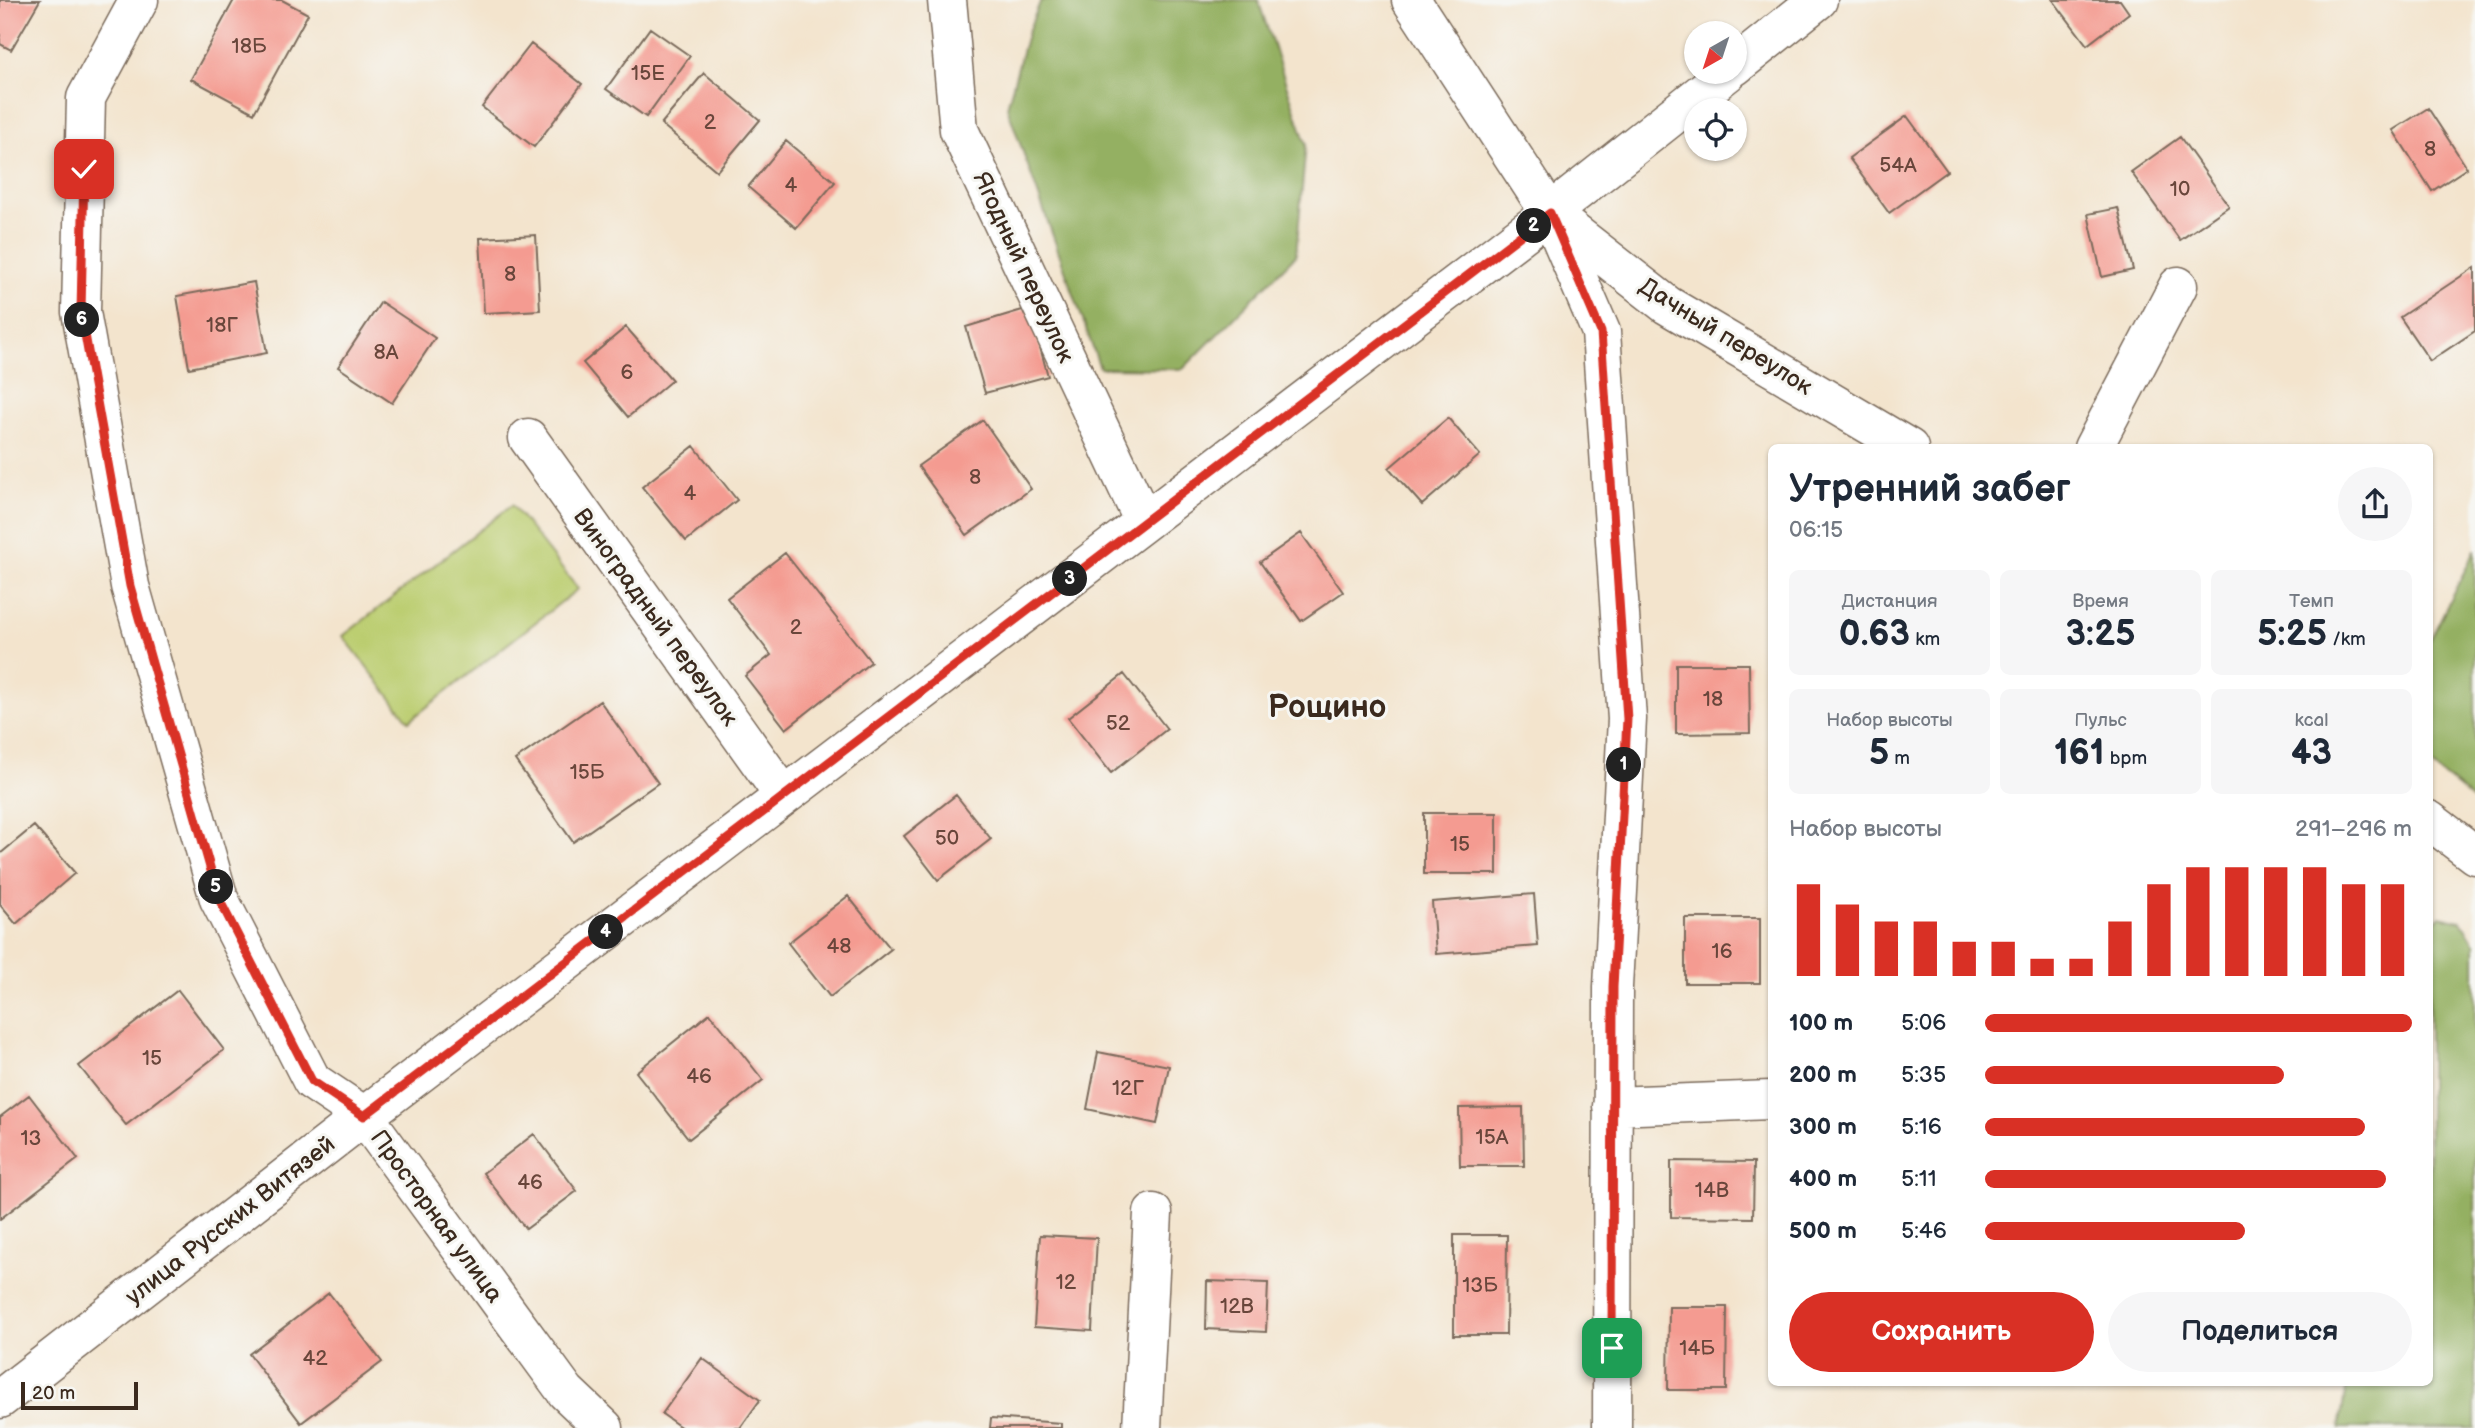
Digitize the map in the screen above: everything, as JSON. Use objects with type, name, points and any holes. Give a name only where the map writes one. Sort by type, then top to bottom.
[{"type":"street","name":"Просторная улица","points":[[139,0],[86,97],[81,312],[130,586],[219,899],[312,1081],[364,1116],[566,1392],[604,1428]]},
{"type":"street","name":"Ягодный переулок","points":[[947,0],[959,130],[1144,523]]},
{"type":"street","points":[[1411,0],[1550,213],[1601,332],[1627,719],[1613,987],[1612,1428]]},
{"type":"street","points":[[1747,56],[1818,0]]},
{"type":"street","name":"улица Русских Витязей","points":[[0,1399],[364,1116],[1550,213],[1713,84]]},
{"type":"street","name":"Дачный переулок","points":[[1550,213],[1667,305],[1902,444]]},
{"type":"street","points":[[2095,444],[2178,286]]},
{"type":"street","name":"Виноградный переулок","points":[[528,438],[784,796]]},
{"type":"street","points":[[2433,823],[2475,855]]},
{"type":"street","points":[[1612,1106],[1768,1100]]},
{"type":"street","points":[[1142,1428],[1153,1213]]},
{"type":"green space","points":[[1041,0],[1258,0],[1306,144],[1296,255],[1183,369],[1100,368],[1007,107],[1027,34]]},
{"type":"green space","points":[[512,505],[578,589],[409,721],[343,636]]},
{"type":"green space","points":[[2475,550],[2475,801],[2433,767],[2433,634]]},
{"type":"green space","points":[[2440,916],[2461,921],[2475,943],[2475,1428],[2339,1428],[2346,1386],[2433,1386],[2433,924]]},
{"type":"building","points":[[0,0],[40,0],[11,50],[0,44]]},
{"type":"building","points":[[234,0],[282,0],[308,14],[254,113],[191,79]]},
{"type":"building","points":[[2053,0],[2120,0],[2129,13],[2087,45]]},
{"type":"building","points":[[650,28],[690,56],[646,117],[606,89]]},
{"type":"building","points":[[531,44],[582,84],[534,147],[482,107]]},
{"type":"building","points":[[704,73],[760,120],[717,171],[661,124]]},
{"type":"building","points":[[2428,108],[2467,168],[2432,191],[2393,130]]},
{"type":"building","points":[[1907,116],[1947,171],[1889,213],[1849,158]]},
{"type":"building","points":[[2180,137],[2229,206],[2180,240],[2131,172]]},
{"type":"building","points":[[786,141],[835,182],[796,228],[748,187]]},
{"type":"building","points":[[2118,208],[2133,270],[2102,277],[2088,214]]},
{"type":"building","points":[[536,235],[540,310],[484,313],[480,238]]},
{"type":"building","points":[[2475,267],[2475,331],[2430,361],[2400,317]]},
{"type":"building","points":[[254,282],[267,353],[189,368],[177,296]]},
{"type":"building","points":[[381,302],[435,338],[392,403],[338,367]]},
{"type":"building","points":[[1029,308],[1048,376],[985,393],[966,327]]},
{"type":"building","points":[[626,327],[672,380],[628,417],[583,363]]},
{"type":"building","points":[[1448,418],[1480,455],[1422,505],[1389,468]]},
{"type":"building","points":[[983,420],[1031,489],[967,535],[918,466]]},
{"type":"building","points":[[694,446],[737,500],[686,541],[642,487]]},
{"type":"building","points":[[1301,533],[1343,592],[1301,621],[1260,562]]},
{"type":"building","points":[[785,553],[871,662],[786,729],[745,676],[771,655],[727,598]]},
{"type":"building","points":[[1676,664],[1749,664],[1750,733],[1676,734]]},
{"type":"building","points":[[1124,674],[1167,729],[1111,773],[1068,718]]},
{"type":"building","points":[[600,701],[658,783],[573,842],[515,760]]},
{"type":"building","points":[[956,795],[991,839],[938,880],[904,836]]},
{"type":"building","points":[[1424,813],[1497,813],[1497,874],[1424,874]]},
{"type":"building","points":[[34,826],[75,873],[16,924],[0,905],[0,854]]},
{"type":"building","points":[[1534,894],[1538,946],[1436,954],[1432,902]]},
{"type":"building","points":[[848,896],[891,949],[830,997],[788,943]]},
{"type":"building","points":[[1685,918],[1760,918],[1760,983],[1685,983]]},
{"type":"building","points":[[178,990],[224,1050],[126,1125],[79,1066]]},
{"type":"building","points":[[710,1013],[763,1080],[689,1139],[636,1072]]},
{"type":"building","points":[[1098,1052],[1169,1066],[1157,1124],[1087,1109]]},
{"type":"building","points":[[29,1095],[78,1159],[0,1219],[0,1117]]},
{"type":"building","points":[[1523,1107],[1524,1166],[1460,1166],[1459,1108]]},
{"type":"building","points":[[534,1134],[577,1191],[526,1229],[483,1173]]},
{"type":"building","points":[[1671,1161],[1754,1162],[1753,1218],[1671,1217]]},
{"type":"building","points":[[1040,1235],[1097,1238],[1092,1331],[1034,1327]]},
{"type":"building","points":[[1454,1235],[1507,1235],[1506,1335],[1454,1335]]},
{"type":"building","points":[[1207,1281],[1268,1283],[1266,1332],[1206,1329]]},
{"type":"building","points":[[329,1293],[382,1362],[301,1423],[249,1354]]},
{"type":"building","points":[[1669,1307],[1727,1307],[1726,1390],[1668,1390]]},
{"type":"building","points":[[702,1358],[760,1400],[740,1428],[682,1428],[662,1414]]},
{"type":"building","points":[[991,1418],[1061,1423],[1061,1428],[990,1428]]},
{"type":"district","name":"Рощино","points":[[1327,706]]},
{"type":"route","points":[[84,169],[81,312],[130,586],[219,899],[312,1081],[364,1116],[1550,213],[1601,332],[1627,719],[1613,987],[1612,1348]]}]
